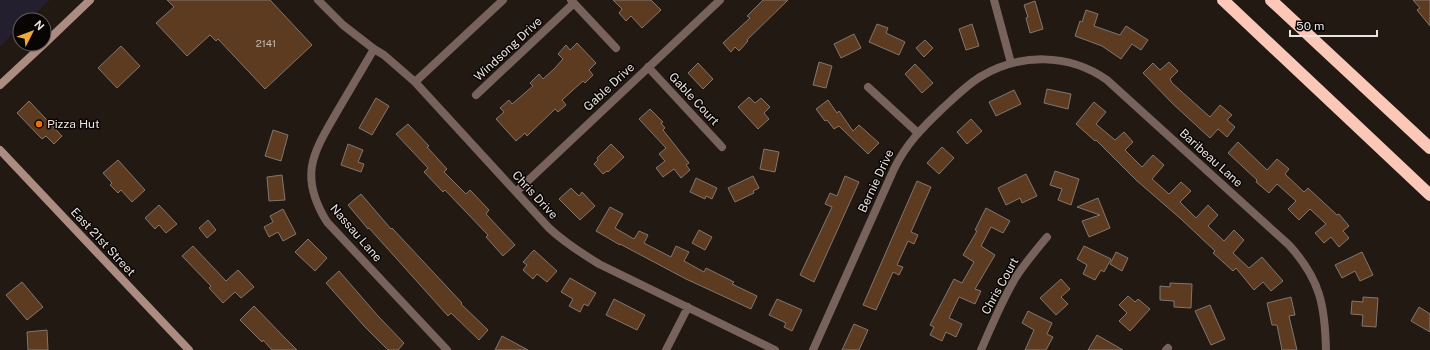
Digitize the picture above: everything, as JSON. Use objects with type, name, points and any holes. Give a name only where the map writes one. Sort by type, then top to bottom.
[{"type":"highway","points":[[1223,0],[1430,195]]},
{"type":"highway","points":[[1271,0],[1430,148]]},
{"type":"main road","points":[[52,36],[90,0]]},
{"type":"main road","points":[[0,85],[35,52]]},
{"type":"main road","name":"East 21st Street","points":[[0,150],[189,350]]},
{"type":"street","name":"Chris Drive","points":[[318,0],[343,25],[384,55],[415,82],[555,234],[580,253],[599,264],[775,350]]},
{"type":"street","points":[[415,82],[503,0]]},
{"type":"street","name":"Gable Drive","points":[[516,192],[720,0]]},
{"type":"street","points":[[994,0],[1011,63]]},
{"type":"street","name":"Windsong Drive","points":[[476,95],[573,2],[616,48]]},
{"type":"street","name":"Nassau Lane","points":[[374,49],[317,146],[311,172],[311,183],[319,208],[327,222],[447,350]]},
{"type":"street","name":"Baribeau Lane","points":[[1011,63],[1027,60],[1056,60],[1080,66],[1101,76],[1289,245],[1300,257],[1312,275],[1320,295],[1325,316],[1326,350]]},
{"type":"street","name":"Bernie Drive","points":[[814,350],[897,162],[907,146],[918,133],[971,83],[993,70],[1011,63]]},
{"type":"street","name":"Gable Court","points":[[648,67],[722,147]]},
{"type":"street","points":[[868,87],[918,133]]},
{"type":"street","name":"Chris Court","points":[[981,350],[1017,276],[1047,237]]},
{"type":"street","points":[[666,350],[688,307]]},
{"type":"shaded area","points":[[0,0],[50,0],[37,12],[12,12],[12,35],[0,46]]},
{"type":"building","points":[[167,0],[270,0],[312,45],[265,89],[218,39],[216,41],[210,35],[187,56],[156,23],[174,7]]},
{"type":"building","points":[[613,0],[651,0],[661,10],[642,28],[631,16],[626,21],[619,13],[622,9]]},
{"type":"building","points":[[763,0],[788,0],[747,40],[748,41],[739,51],[735,47],[731,52],[723,43],[750,18],[747,16]]},
{"type":"building","points":[[1413,0],[1430,0],[1430,26],[1417,10],[1420,8]]},
{"type":"building","points":[[1035,1],[1043,29],[1030,33],[1026,18],[1028,17],[1024,5]]},
{"type":"building","points":[[1086,10],[1098,14],[1094,26],[1120,35],[1126,26],[1148,40],[1141,50],[1132,44],[1121,59],[1102,46],[1075,36],[1080,21],[1082,22]]},
{"type":"building","points":[[877,24],[888,28],[886,33],[905,42],[899,55],[869,42]]},
{"type":"building","points":[[972,24],[979,46],[966,50],[959,29]]},
{"type":"building","points":[[854,34],[861,48],[841,58],[834,44]]},
{"type":"building","points":[[925,40],[933,48],[924,57],[916,48]]},
{"type":"building","points":[[577,43],[596,63],[589,70],[593,75],[585,83],[583,81],[562,100],[566,105],[558,112],[555,109],[527,136],[525,133],[516,141],[496,119],[504,112],[500,108],[509,100],[512,104],[533,86],[530,83],[539,74],[543,79],[563,59],[558,54],[566,45],[570,50]]},
{"type":"building","points":[[121,46],[140,66],[117,88],[98,68]]},
{"type":"building","points":[[819,62],[832,66],[826,88],[813,85]]},
{"type":"building","points":[[1169,62],[1178,71],[1170,79],[1172,83],[1210,117],[1220,105],[1232,115],[1227,120],[1235,127],[1227,137],[1218,129],[1210,138],[1173,104],[1143,73],[1153,63],[1160,70]]},
{"type":"building","points":[[698,63],[713,79],[703,89],[688,73]]},
{"type":"building","points":[[915,64],[933,83],[922,93],[905,74]]},
{"type":"building","points":[[1047,89],[1071,94],[1068,109],[1044,103]]},
{"type":"building","points":[[1014,90],[1021,104],[996,116],[989,102]]},
{"type":"building","points":[[749,97],[755,103],[761,98],[770,107],[764,113],[769,119],[758,129],[738,107]]},
{"type":"building","points":[[376,98],[389,106],[372,135],[359,128]]},
{"type":"building","points":[[828,100],[837,113],[839,111],[853,131],[859,125],[879,143],[868,154],[839,126],[834,129],[827,120],[825,121],[816,109]]},
{"type":"building","name":"Pizza Hut","points":[[29,101],[62,136],[54,144],[46,136],[42,139],[17,113]]},
{"type":"building","points":[[1094,102],[1106,112],[1096,124],[1115,140],[1124,132],[1133,142],[1125,150],[1142,167],[1153,155],[1164,165],[1152,179],[1169,194],[1181,182],[1191,191],[1180,202],[1196,218],[1208,205],[1218,215],[1208,226],[1224,241],[1234,230],[1244,240],[1233,253],[1249,268],[1262,257],[1283,281],[1271,291],[1263,282],[1254,290],[1236,268],[1233,271],[1213,253],[1215,251],[1136,180],[1096,140],[1095,141],[1076,124]]},
{"type":"building","points":[[650,109],[663,122],[661,123],[665,128],[663,130],[689,163],[686,165],[690,170],[681,178],[674,169],[663,177],[656,168],[665,161],[659,154],[666,148],[639,119]]},
{"type":"building","points":[[971,119],[982,131],[967,144],[957,132]]},
{"type":"building","points":[[408,124],[429,146],[427,147],[447,169],[444,172],[466,194],[470,190],[489,210],[486,214],[515,245],[503,256],[486,237],[488,235],[445,190],[443,192],[424,172],[428,168],[396,134]]},
{"type":"building","points":[[273,130],[288,135],[281,161],[265,156]]},
{"type":"building","points":[[1238,142],[1267,170],[1277,159],[1289,169],[1285,174],[1304,192],[1308,188],[1337,215],[1339,214],[1349,226],[1343,231],[1349,238],[1339,247],[1331,237],[1324,243],[1315,233],[1326,224],[1310,209],[1299,220],[1288,209],[1296,201],[1277,184],[1269,193],[1256,182],[1257,180],[1228,153]]},
{"type":"building","points":[[348,144],[363,150],[358,162],[364,164],[361,172],[341,165]]},
{"type":"building","points":[[611,144],[624,157],[608,172],[607,171],[603,174],[594,164],[598,160],[597,158]]},
{"type":"building","points":[[942,147],[954,158],[939,174],[927,163]]},
{"type":"building","points":[[764,149],[779,152],[775,172],[760,169]]},
{"type":"building","points":[[118,160],[145,190],[132,202],[121,190],[118,193],[110,185],[112,183],[103,173]]},
{"type":"building","points":[[1055,171],[1079,179],[1071,205],[1058,200],[1062,189],[1050,185]]},
{"type":"building","points":[[1026,174],[1037,196],[1022,203],[1020,198],[1006,205],[998,188]]},
{"type":"building","points":[[282,175],[285,200],[269,201],[267,177]]},
{"type":"building","points":[[753,176],[759,188],[753,191],[754,193],[735,202],[728,188]]},
{"type":"building","points":[[845,176],[859,182],[814,282],[800,275],[832,207],[825,204],[830,193],[837,196]]},
{"type":"building","points":[[696,178],[717,188],[712,199],[706,196],[705,199],[690,192]]},
{"type":"building","points":[[917,181],[931,187],[911,232],[918,235],[914,244],[908,241],[897,265],[903,267],[899,275],[893,272],[876,310],[863,305]]},
{"type":"building","points":[[571,188],[579,196],[582,192],[595,206],[580,220],[559,199]]},
{"type":"building","points":[[361,194],[391,229],[392,228],[462,303],[461,304],[488,330],[479,340],[451,313],[448,316],[369,228],[368,229],[348,205]]},
{"type":"building","points":[[1098,198],[1110,228],[1089,237],[1082,221],[1100,215],[1077,207]]},
{"type":"building","points":[[159,205],[177,224],[166,233],[159,225],[155,229],[145,218]]},
{"type":"building","points":[[610,207],[623,214],[615,228],[634,239],[639,231],[648,235],[644,243],[671,257],[676,246],[689,252],[684,261],[704,272],[706,268],[734,282],[732,284],[757,296],[751,309],[686,279],[596,231]]},
{"type":"building","points":[[986,208],[1010,221],[1003,233],[991,227],[981,246],[995,255],[975,289],[981,291],[975,304],[959,297],[949,318],[962,324],[956,337],[946,332],[942,341],[930,335],[934,327],[930,325],[954,279],[962,283],[974,262],[963,255],[977,231],[975,230]]},
{"type":"building","points":[[283,209],[296,234],[283,241],[278,232],[269,237],[264,227],[273,222],[270,216]]},
{"type":"building","points":[[208,220],[216,230],[207,238],[199,228]]},
{"type":"building","points":[[699,230],[712,237],[705,250],[692,243]]},
{"type":"building","points":[[308,239],[327,258],[315,271],[295,252]]},
{"type":"building","points":[[193,246],[226,281],[238,270],[254,287],[241,298],[235,292],[223,303],[209,288],[211,286],[182,256]]},
{"type":"building","points":[[1084,246],[1111,259],[1104,272],[1101,270],[1095,280],[1083,274],[1087,265],[1077,259]]},
{"type":"building","points":[[534,250],[557,271],[547,282],[537,274],[533,279],[523,270],[527,265],[523,262]]},
{"type":"building","points":[[1116,252],[1128,258],[1122,271],[1110,264]]},
{"type":"building","points":[[1362,252],[1373,275],[1360,281],[1355,271],[1342,278],[1335,265]]},
{"type":"building","points":[[339,271],[378,316],[404,343],[398,350],[388,350],[365,327],[326,283]]},
{"type":"building","points":[[570,278],[596,293],[588,306],[584,304],[580,312],[569,306],[573,299],[561,292]]},
{"type":"building","points":[[1061,279],[1070,289],[1061,297],[1068,304],[1056,315],[1040,298]]},
{"type":"building","points":[[22,282],[43,307],[27,320],[6,295]]},
{"type":"building","points":[[1170,283],[1192,284],[1191,308],[1174,307],[1174,301],[1160,300],[1160,286],[1170,287]]},
{"type":"building","points":[[1128,296],[1135,302],[1138,299],[1150,309],[1130,331],[1119,321],[1127,313],[1119,305]]},
{"type":"building","points":[[1291,297],[1295,315],[1289,316],[1297,350],[1282,350],[1277,325],[1272,325],[1267,303]]},
{"type":"building","points":[[1363,297],[1378,298],[1376,327],[1362,326],[1363,315],[1351,314],[1352,301],[1363,302]]},
{"type":"building","points":[[614,299],[645,315],[637,330],[606,315]]},
{"type":"building","points":[[777,299],[802,310],[792,331],[784,327],[786,323],[769,315]]},
{"type":"building","points":[[1210,305],[1225,339],[1211,345],[1195,311]]},
{"type":"building","points":[[254,306],[297,350],[272,350],[240,320]]},
{"type":"building","points":[[1419,307],[1430,314],[1430,332],[1411,321]]},
{"type":"building","points":[[1028,311],[1052,323],[1047,334],[1053,337],[1046,350],[1025,350],[1034,330],[1022,323]]},
{"type":"building","points":[[854,324],[868,330],[859,350],[842,350]]},
{"type":"building","points":[[47,330],[48,350],[28,350],[27,332]]},
{"type":"building","points":[[1097,335],[1123,350],[1088,350]]},
{"type":"building","points":[[502,336],[528,350],[495,350]]},
{"type":"place","name":"Pizza Hut","points":[[39,124]]}]
